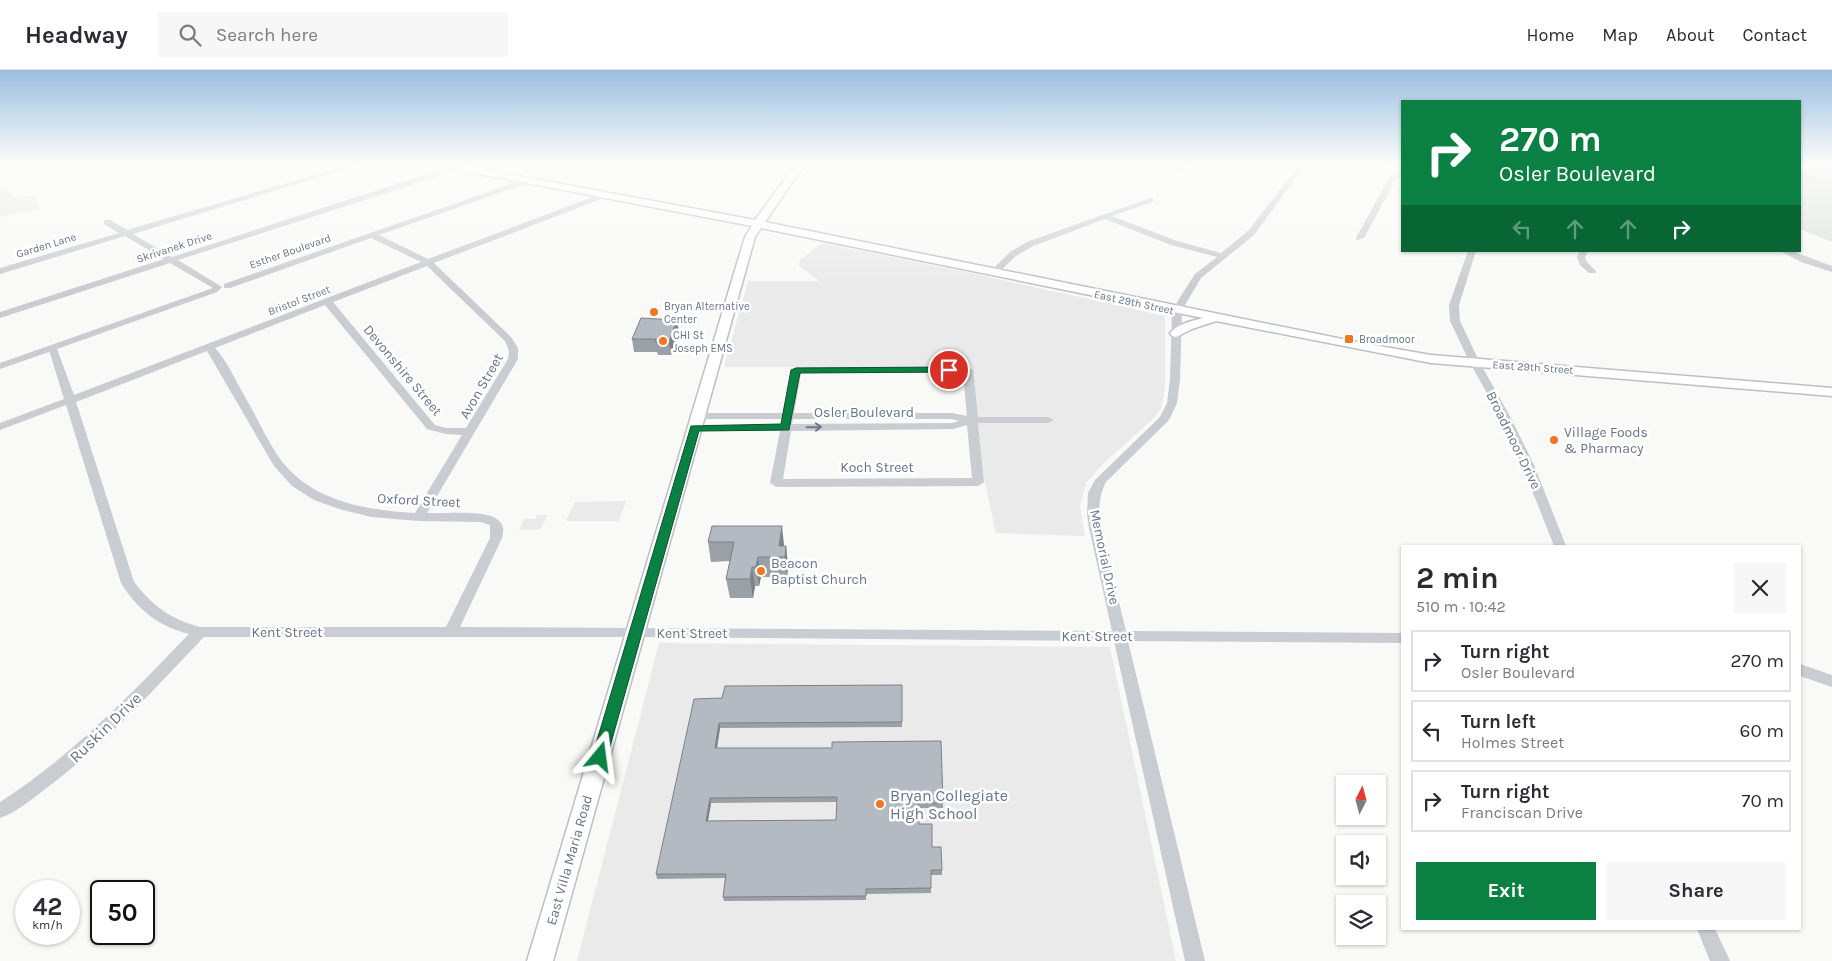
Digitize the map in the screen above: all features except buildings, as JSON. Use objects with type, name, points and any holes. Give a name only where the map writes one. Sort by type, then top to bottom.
[{"type":"main road","name":"East 29th Street","points":[[666,206],[1362,348],[1474,363],[1832,392]]},
{"type":"main road","points":[[714,215],[744,214],[767,206]]},
{"type":"main road","name":"East Villa Maria Road","points":[[540,961],[750,237],[770,206]]},
{"type":"main road","points":[[1176,333],[1196,323],[1223,320]]},
{"type":"street","name":"Garden Lane","points":[[0,271],[219,206]]},
{"type":"street","name":"Skrivanek Drive","points":[[0,315],[338,206]]},
{"type":"street","name":"Esther Boulevard","points":[[0,366],[456,206]]},
{"type":"street","name":"Bristol Street","points":[[0,427],[576,206]]},
{"type":"street","points":[[993,272],[1013,254],[1030,244],[1134,206]]},
{"type":"street","name":"Memorial Drive","points":[[1195,961],[1096,528],[1093,514],[1094,493],[1101,480],[1165,418],[1172,403],[1175,380],[1177,310],[1198,276],[1251,233],[1272,206]]},
{"type":"street","points":[[1360,238],[1378,206]]},
{"type":"street","points":[[1104,216],[1174,243],[1224,256]]},
{"type":"street","points":[[107,222],[220,288]]},
{"type":"street","name":"Avon Street","points":[[372,235],[429,263],[508,339],[515,352],[513,359],[419,517]]},
{"type":"street","name":"Broadmoor Drive","points":[[1472,252],[1455,301],[1453,312],[1457,326],[1474,363],[1506,418],[1528,465],[1560,545]]},
{"type":"street","points":[[1584,252],[1581,257],[1592,271]]},
{"type":"street","points":[[1786,252],[1832,269]]},
{"type":"street","name":"Devonshire Street","points":[[327,301],[423,420],[438,430],[470,432]]},
{"type":"street","name":"Kent Street","points":[[50,348],[55,353],[128,583],[141,601],[160,618],[174,626],[200,632],[636,632],[1401,638]]},
{"type":"street","name":"Oxford Street","points":[[209,348],[213,351],[278,465],[295,482],[311,493],[334,504],[390,516],[490,518],[496,522],[498,529],[496,538],[450,633]]},
{"type":"street","points":[[787,422],[796,370],[968,370],[972,420]]},
{"type":"street","name":"Osler Boulevard","points":[[697,422],[953,426],[972,420],[1048,420]]},
{"type":"street","name":"Koch Street","points":[[787,422],[776,483],[978,482],[972,420]]},
{"type":"street","name":"Ruskin Drive","points":[[0,811],[38,786],[65,765],[110,723],[200,632]]},
{"type":"street","points":[[1801,670],[1832,681]]},
{"type":"street","points":[[1706,930],[1720,961]]},
{"type":"shaded area","points":[[0,206],[38,206],[39,209],[0,217]]},
{"type":"shaded area","points":[[1801,206],[1832,206],[1832,242],[1801,229]]},
{"type":"shaded area","points":[[822,243],[975,274],[1165,316],[1165,387],[1161,409],[1151,421],[1105,462],[1086,483],[1080,505],[1085,536],[996,533],[984,478],[972,367],[724,367],[748,281],[819,281],[799,266],[800,260]]},
{"type":"shaded area","points":[[626,501],[619,521],[566,521],[575,502]]},
{"type":"shaded area","points":[[537,515],[547,515],[541,529],[519,530],[524,519],[536,519]]},
{"type":"shaded area","name":"Bryan Collegiate High School","points":[[659,643],[1110,647],[1176,961],[577,961]]},
{"type":"place","name":"Bryan Alternative Center","points":[[654,312]]},
{"type":"place","name":"Broadmoor","points":[[1349,339]]},
{"type":"place","name":"CHI St Joseph EMS","points":[[663,341]]},
{"type":"place","name":"Village Foods & Pharmacy","points":[[1554,440]]},
{"type":"place","name":"Beacon Baptist Church","points":[[761,571]]},
{"type":"place","name":"Bryan Collegiate High School","points":[[880,804]]},
{"type":"route","points":[[600,757],[695,428],[786,427],[796,370],[949,370]]}]
